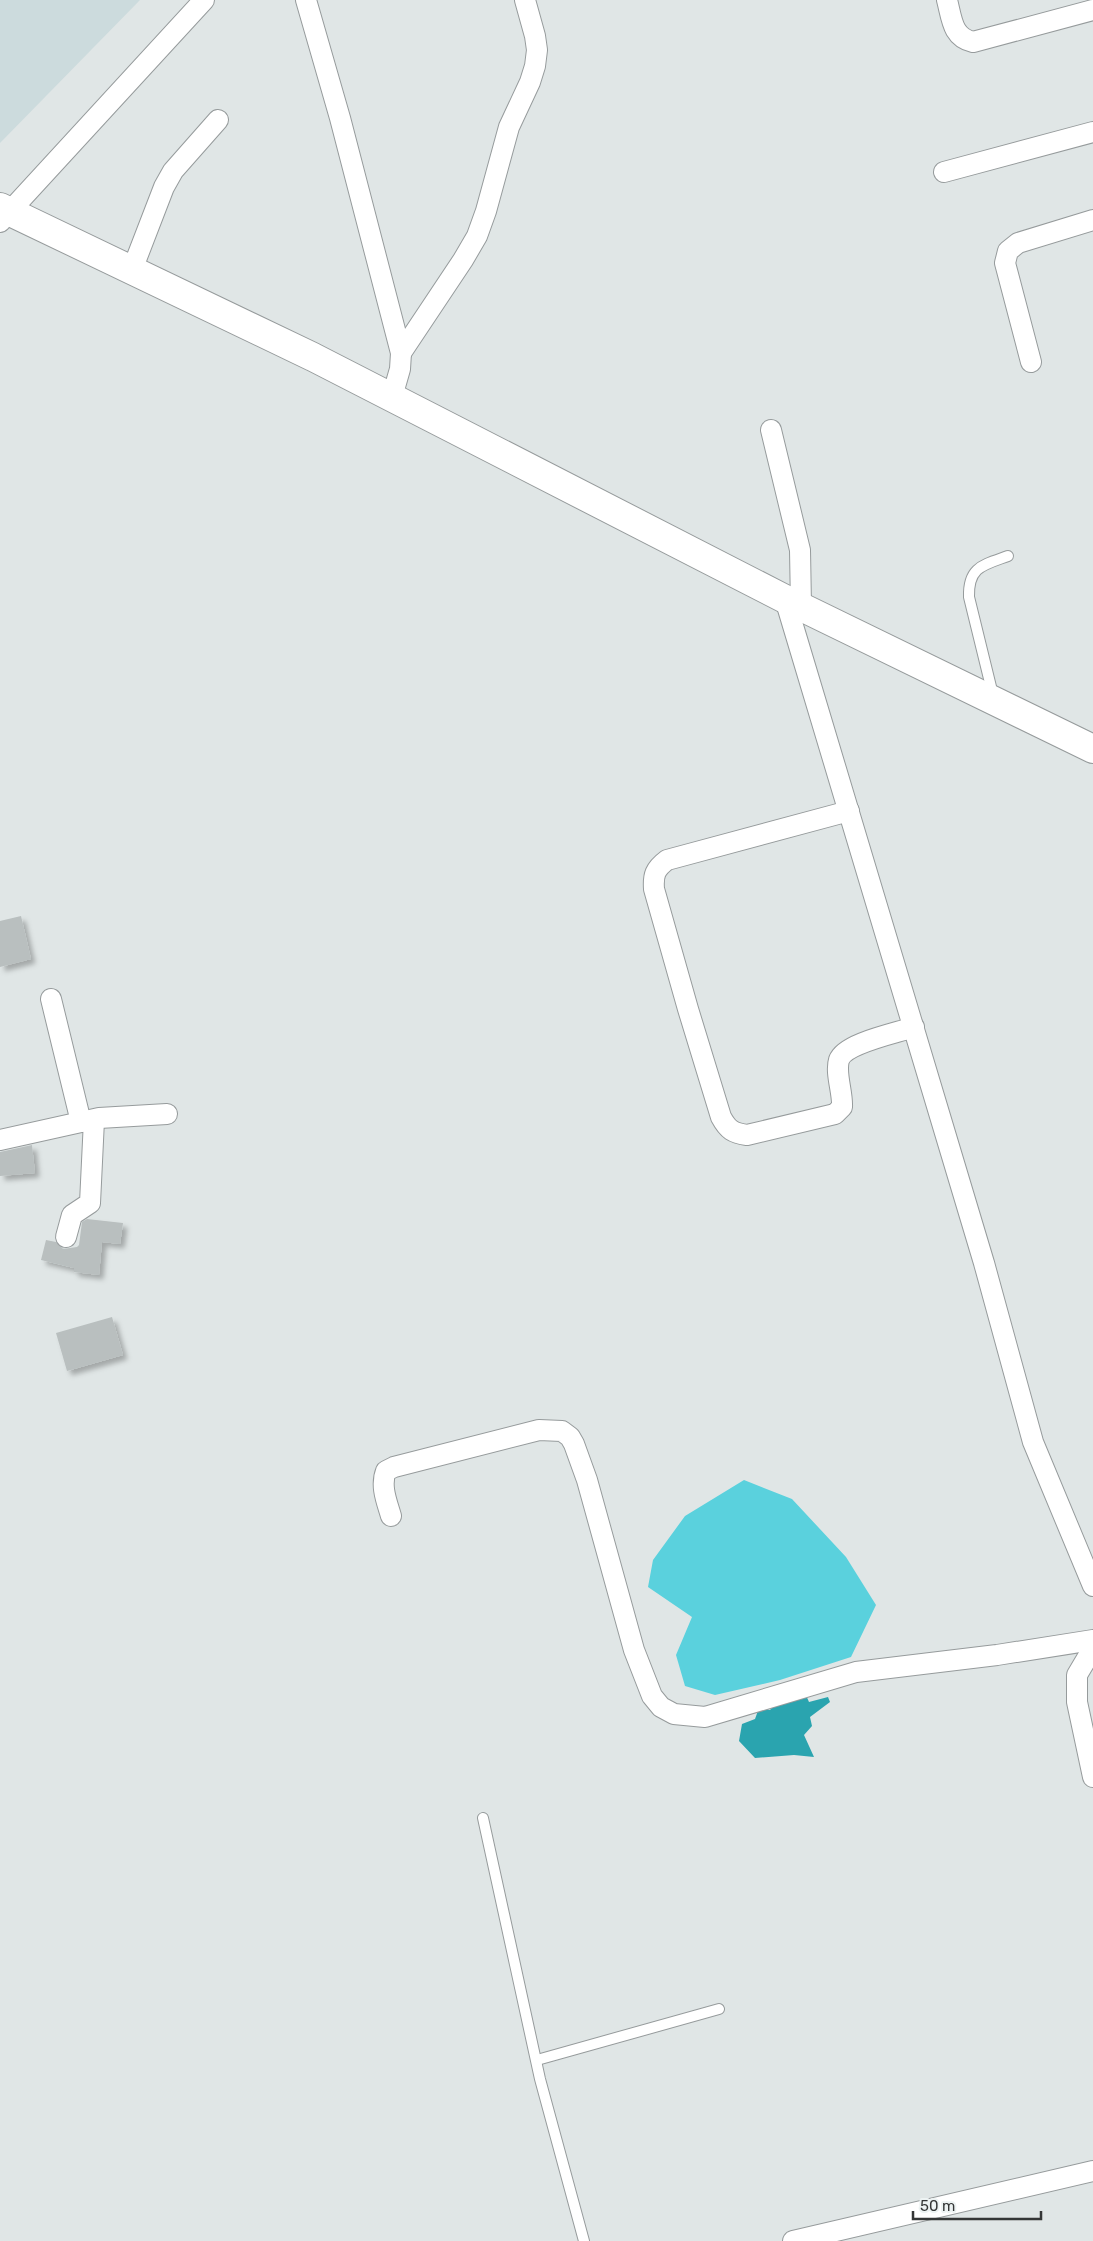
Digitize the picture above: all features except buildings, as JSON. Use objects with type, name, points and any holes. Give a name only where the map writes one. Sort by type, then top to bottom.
[{"type":"street","points":[[204,0],[3,214],[132,270],[392,397],[793,603],[1093,749]]},
{"type":"street","points":[[306,0],[340,118],[401,353],[400,369],[392,397]]},
{"type":"street","points":[[401,353],[463,260],[476,236],[486,211],[509,127],[530,82],[538,50],[536,36],[525,0]]},
{"type":"street","points":[[947,0],[956,33],[964,40],[973,42],[1093,10]]},
{"type":"street","points":[[132,270],[164,187],[173,171],[218,120]]},
{"type":"street","points":[[944,172],[1093,132]]},
{"type":"street","points":[[1031,362],[1005,263],[1008,251],[1018,243],[1093,220]]},
{"type":"street","points":[[771,430],[800,550],[793,603],[849,811],[984,1263],[1033,1442],[1093,1586]]},
{"type":"street","points":[[849,811],[667,860],[658,867],[654,876],[654,889],[721,1117],[726,1127],[735,1133],[747,1135],[835,1114],[842,1107],[839,1061],[844,1052],[856,1046],[914,1027]]},
{"type":"street","points":[[51,999],[87,1121],[90,1203],[72,1215],[66,1237]]},
{"type":"street","points":[[0,1140],[87,1121],[167,1114]]},
{"type":"street","points":[[392,1516],[384,1490],[383,1478],[386,1471],[394,1467],[538,1430],[562,1431],[570,1437],[587,1480],[634,1650],[652,1696],[661,1707],[674,1714],[705,1717],[856,1672],[996,1655],[1093,1640]]},
{"type":"street","points":[[1093,1648],[1077,1675],[1078,1702],[1093,1777]]},
{"type":"street","points":[[793,2241],[1093,2171]]},
{"type":"lane","points":[[994,701],[969,597],[969,585],[972,575],[977,569],[1008,556]]},
{"type":"lane","points":[[483,1818],[536,2060],[584,2241]]},
{"type":"lane","points":[[536,2060],[719,2009]]},
{"type":"shaded area","points":[[0,0],[140,0],[0,143]]},
{"type":"shaded area","points":[[744,1480],[792,1499],[846,1557],[876,1605],[851,1657],[780,1680],[715,1695],[685,1686],[676,1655],[692,1617],[648,1587],[653,1560],[685,1516]]},
{"type":"shaded area","points":[[805,1693],[809,1702],[828,1697],[830,1702],[810,1717],[812,1726],[804,1735],[814,1757],[794,1755],[755,1758],[739,1741],[742,1724],[755,1719],[759,1708],[770,1710],[775,1704]]}]
